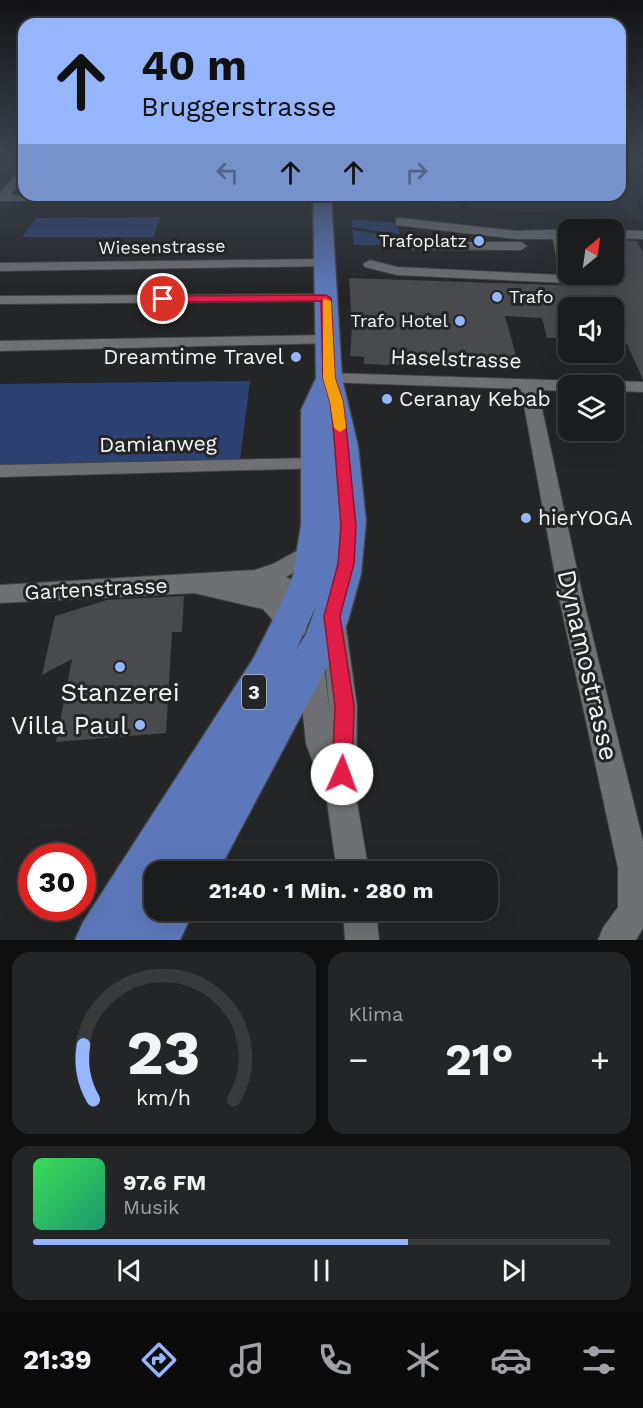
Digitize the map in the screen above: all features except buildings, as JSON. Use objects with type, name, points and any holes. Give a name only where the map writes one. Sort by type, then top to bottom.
[{"type":"main road","name":"3","points":[[101,940],[256,689],[302,619],[343,576],[349,540],[346,477],[337,402],[329,378],[325,263],[314,204]]},
{"type":"main road","name":"3","points":[[196,861],[302,619],[315,549],[317,525],[315,410],[329,378]]},
{"type":"main road","points":[[153,940],[163,921]]},
{"type":"street","points":[[403,265],[404,241],[399,219],[482,236],[515,230]]},
{"type":"street","points":[[404,241],[461,232],[515,230],[558,236]]},
{"type":"street","points":[[461,232],[497,246],[558,238]]},
{"type":"street","points":[[454,261],[461,232]]},
{"type":"street","points":[[624,234],[643,235]]},
{"type":"street","points":[[482,236],[497,246],[523,276]]},
{"type":"street","name":"Wiesenstrasse","points":[[2,270],[325,263]]},
{"type":"street","points":[[370,264],[397,271],[558,278]]},
{"type":"street","points":[[0,300],[326,298]]},
{"type":"street","points":[[0,346],[329,340]]},
{"type":"street","name":"Haselstrasse","points":[[329,378],[558,385]]},
{"type":"street","name":"Dynamostrasse","points":[[528,384],[572,602],[634,868],[638,900],[626,928],[615,940]]},
{"type":"street","points":[[624,386],[643,387]]},
{"type":"street","name":"Damianweg","points":[[0,471],[316,464]]},
{"type":"street","name":"Gartenstrasse","points":[[0,594],[192,584],[217,579],[260,577],[281,570],[315,549]]},
{"type":"street","name":"Gartenstrasse","points":[[260,577],[302,619]]},
{"type":"street","name":"Gartenstrasse","points":[[192,584],[302,619]]},
{"type":"street","points":[[302,619],[320,744],[341,797]]},
{"type":"street","points":[[302,619],[344,706],[341,797],[351,861]]},
{"type":"street","points":[[359,921],[362,940]]},
{"type":"shaded area","points":[[412,204],[463,204],[462,208]]},
{"type":"shaded area","points":[[468,204],[637,204],[643,220],[468,208]]},
{"type":"shaded area","points":[[161,217],[153,237],[22,237],[36,218]]},
{"type":"shaded area","points":[[352,219],[397,223],[400,234],[352,227]]},
{"type":"shaded area","points":[[352,230],[401,237],[399,245],[354,245]]},
{"type":"shaded area","points":[[250,381],[240,460],[0,466],[0,384]]},
{"type":"slow traffic","points":[[326,301],[329,378],[337,402],[340,428]]},
{"type":"place","name":"Trafoplatz","points":[[479,241]]},
{"type":"place","name":"Trafo","points":[[497,297]]},
{"type":"place","name":"Trafo Hotel","points":[[460,321]]},
{"type":"place","name":"Dreamtime Travel","points":[[296,357]]},
{"type":"place","name":"Ceranay Kebab","points":[[387,399]]},
{"type":"place","name":"hierYOGA","points":[[526,518]]},
{"type":"place","name":"Stanzerei","points":[[120,667]]},
{"type":"place","name":"Villa Paul","points":[[140,725]]},
{"type":"route","points":[[163,299],[326,298],[329,378],[337,402],[349,526],[346,564],[332,616],[344,706],[342,774]]}]
